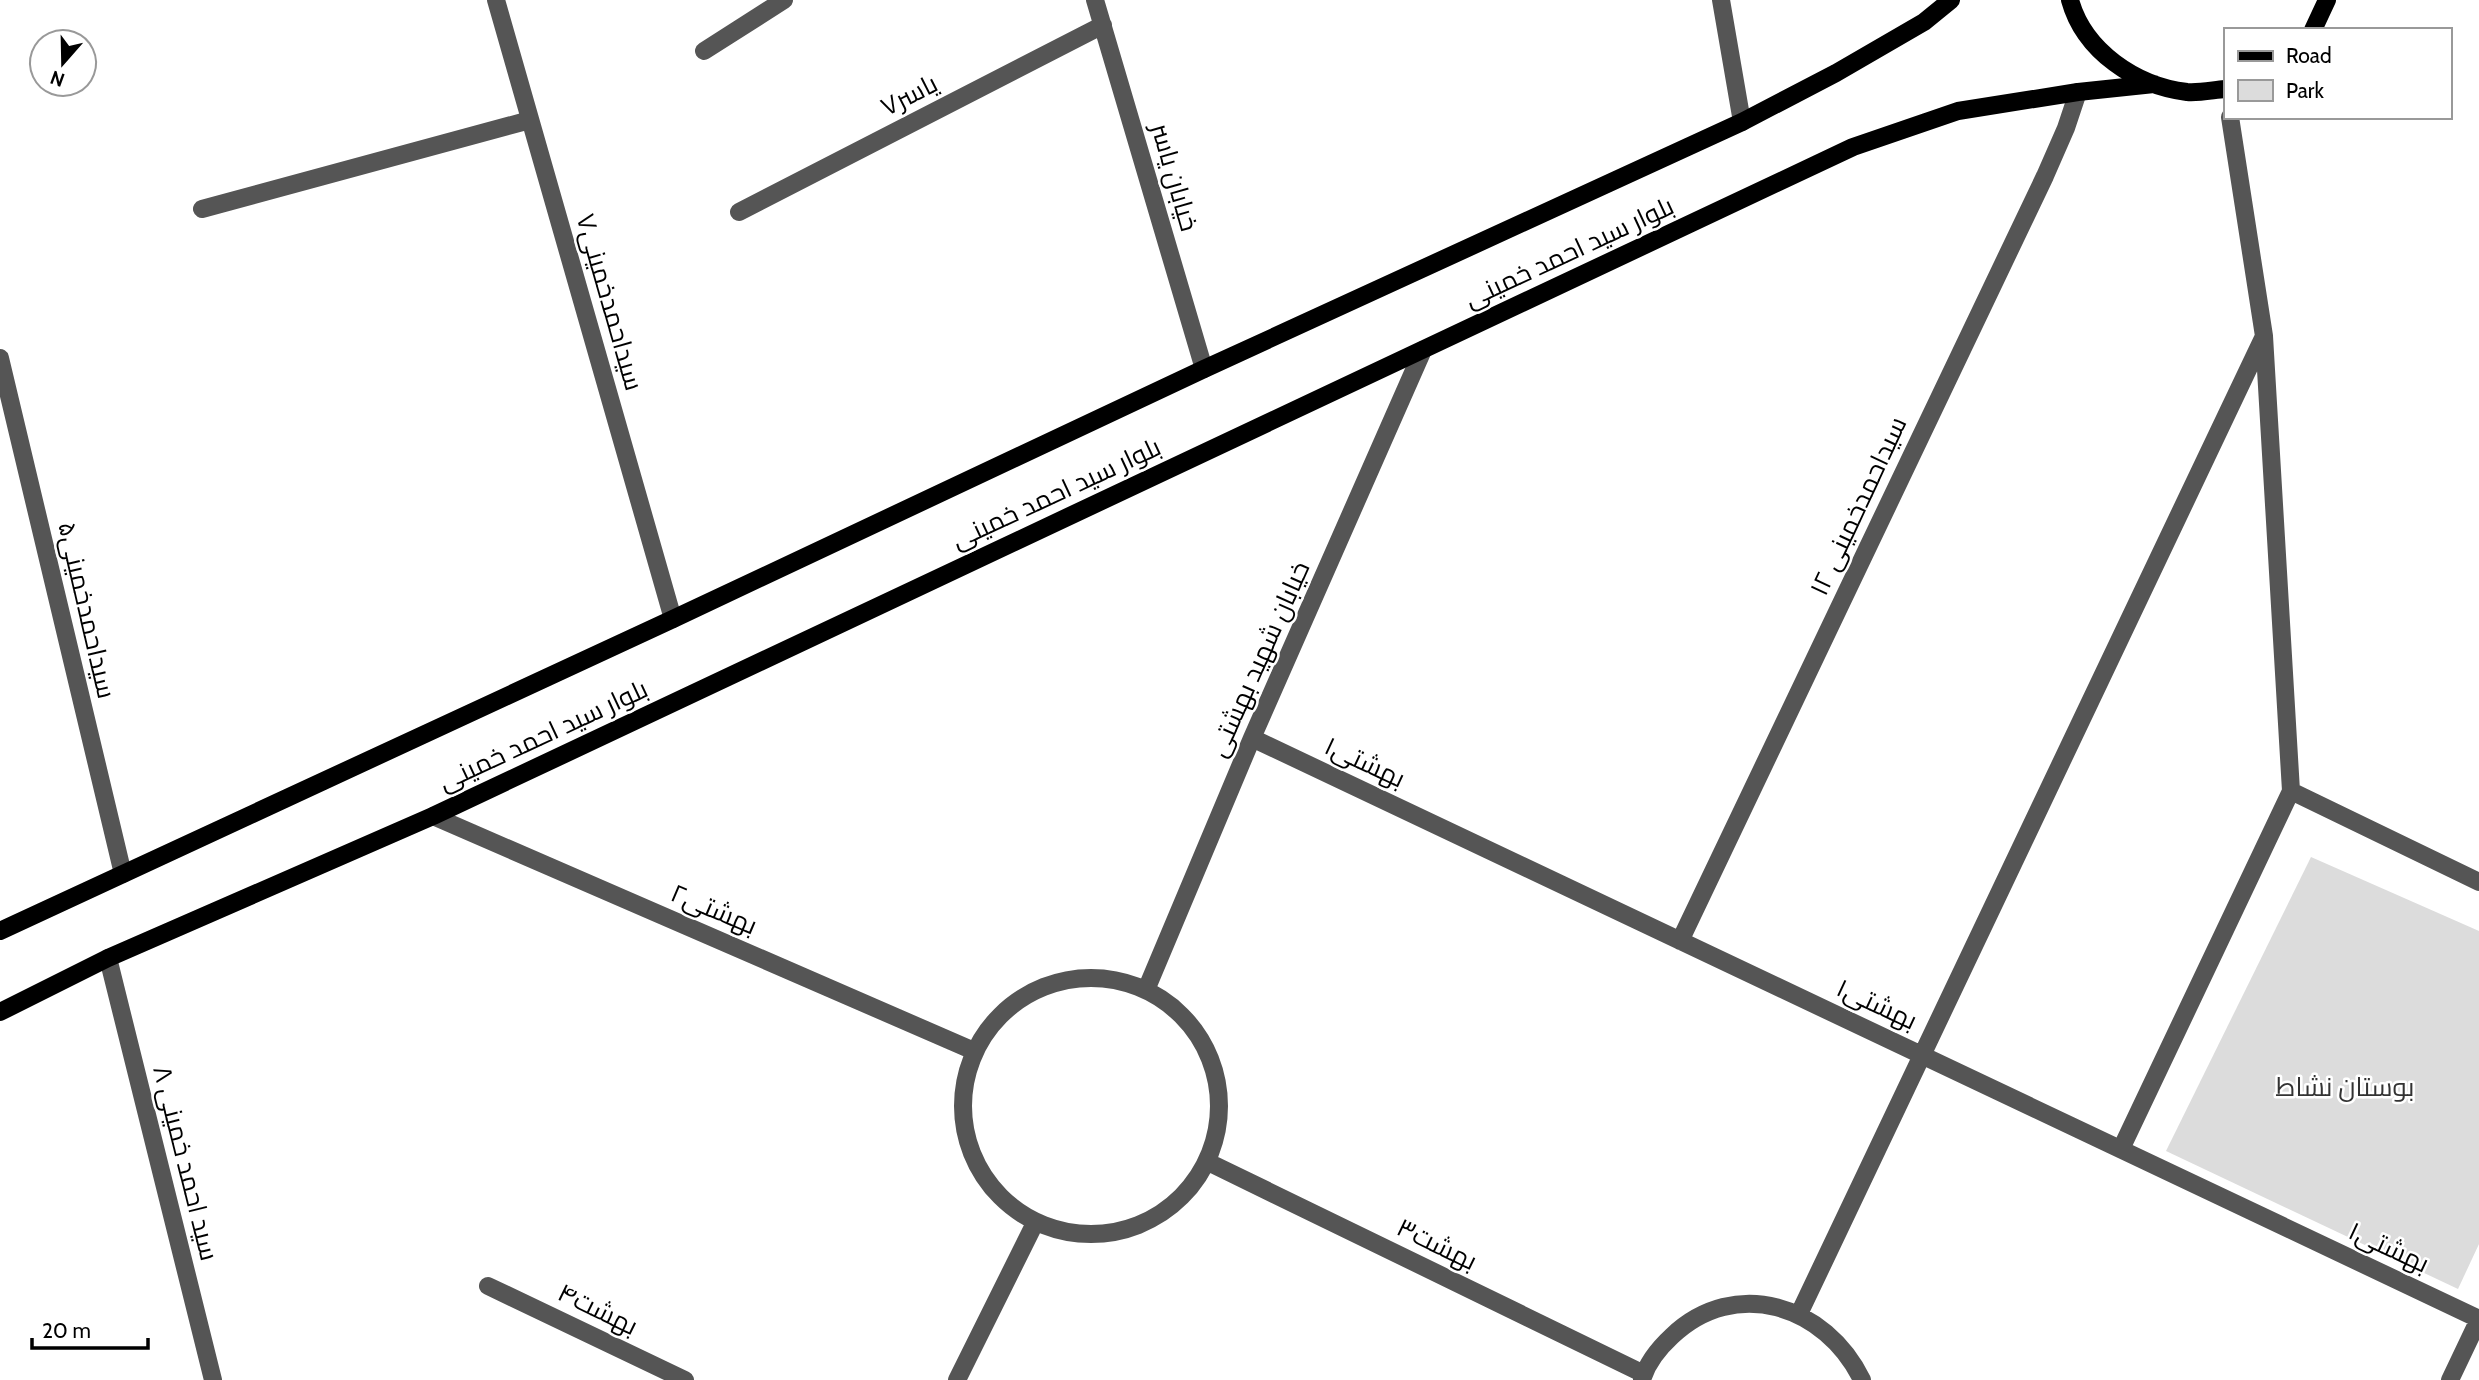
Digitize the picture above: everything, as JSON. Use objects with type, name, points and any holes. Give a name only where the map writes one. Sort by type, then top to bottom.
[{"type":"main road","name":"بلوار سید احمد خمینی","points":[[0,931],[1204,369],[1742,122],[1836,73],[1924,22],[1951,0]]},
{"type":"main road","points":[[2070,0],[2085,32],[2104,54],[2127,72],[2154,85],[2189,92],[2224,90]]},
{"type":"main road","points":[[2314,28],[2327,0]]},
{"type":"main road","name":"بلوار سید احمد خمینی","points":[[0,1012],[108,958],[433,816],[1853,147],[1958,111],[2078,92],[2154,85]]},
{"type":"street","name":"سیداحمدخمینی۷","points":[[496,0],[673,619]]},
{"type":"street","points":[[704,51],[784,0]]},
{"type":"street","name":"خیابان یاسر","points":[[1095,0],[1204,369]]},
{"type":"street","points":[[1721,0],[1742,122]]},
{"type":"street","name":"یاسر۷","points":[[739,212],[1103,25]]},
{"type":"street","name":"سیداحمدخمینی ۱۲","points":[[1680,940],[2045,176],[2078,92]]},
{"type":"street","points":[[2121,1149],[2194,990],[2291,791],[2264,337],[2230,119]]},
{"type":"street","points":[[202,209],[530,120]]},
{"type":"street","points":[[1799,1314],[2264,337]]},
{"type":"street","name":"خیابان شهید بهشتی","points":[[1146,990],[1252,738],[1423,350]]},
{"type":"street","name":"سیداحمدخمینی۵","points":[[0,358],[123,874]]},
{"type":"street","name":"بهشتی۱","points":[[1252,738],[2479,1319]]},
{"type":"street","points":[[2291,791],[2479,882]]},
{"type":"street","name":"بهشتی۲","points":[[433,816],[974,1051]]},
{"type":"street","name":"سید احمد خمینی ۸","points":[[108,958],[213,1380]]},
{"type":"street","points":[[1080,978],[1114,979],[1146,990],[1174,1008],[1197,1033],[1212,1063],[1220,1096],[1218,1129],[1208,1162],[1189,1190],[1165,1212],[1134,1227],[1101,1234],[1067,1233],[1035,1223],[1007,1204],[985,1179],[969,1149],[962,1116],[963,1083],[974,1051],[992,1023],[1017,1000],[1047,985],[1080,978]]},
{"type":"street","name":"بهشت۳","points":[[1208,1162],[1643,1377]]},
{"type":"street","points":[[957,1380],[1035,1223]]},
{"type":"street","name":"بهشت۴","points":[[488,1286],[685,1380]]},
{"type":"street","points":[[1643,1377],[1659,1348],[1681,1327],[1709,1312],[1738,1304],[1769,1306],[1799,1314],[1825,1330],[1846,1352],[1862,1380]]},
{"type":"street","points":[[2450,1380],[2479,1319]]},
{"type":"green space","name":"بوستان نشاط","points":[[2311,857],[2479,931],[2479,1244],[2458,1289],[2166,1151]]}]
